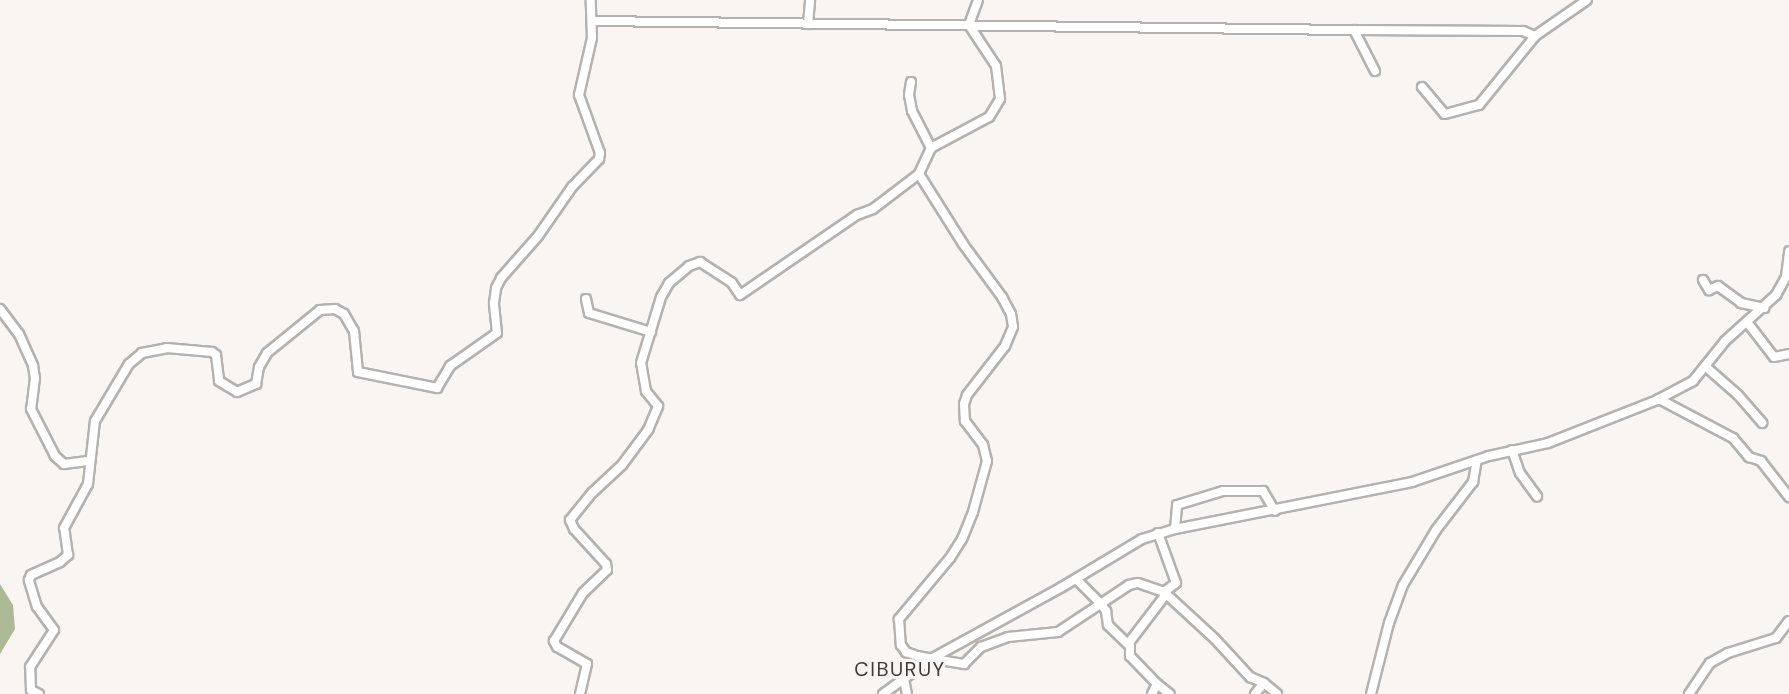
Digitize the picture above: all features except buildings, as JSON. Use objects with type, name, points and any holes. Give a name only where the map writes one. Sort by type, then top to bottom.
[{"type":"street","points":[[39,694],[31,690],[30,667],[54,630],[37,607],[29,580],[31,575],[67,558],[64,528],[88,484],[95,421],[129,364],[142,352],[167,348],[212,352],[216,355],[219,381],[237,392],[256,384],[259,367],[267,353],[320,310],[327,308],[344,314],[351,323],[354,331],[358,372],[437,388],[450,366],[497,333],[494,303],[496,288],[501,278],[538,236],[572,187],[599,159],[600,153],[579,94],[590,57],[591,0]]},
{"type":"street","points":[[808,24],[810,0]]},
{"type":"street","points":[[969,26],[978,0]]},
{"type":"street","points":[[1569,0],[1578,7]]},
{"type":"street","points":[[1422,87],[1445,114],[1475,107],[1536,36],[1587,0]]},
{"type":"street","points":[[592,21],[1523,31],[1536,36]]},
{"type":"street","points":[[580,694],[587,664],[557,647],[554,641],[583,593],[607,570],[606,564],[574,530],[570,520],[593,492],[622,465],[651,424],[658,404],[646,391],[641,368],[667,286],[689,266],[700,262],[732,283],[740,295],[857,215],[873,209],[919,174],[931,148],[989,117],[1000,99],[996,66],[969,26]]},
{"type":"street","points":[[1354,30],[1375,71]]},
{"type":"street","points":[[911,82],[909,95],[912,111],[931,148]]},
{"type":"street","points":[[919,174],[963,244],[1002,297],[1011,314],[1013,327],[1005,346],[966,395],[965,421],[983,445],[987,461],[973,512],[962,539],[950,558],[899,619],[899,636],[903,650],[931,659],[964,664],[986,644],[1008,637],[1058,632],[1117,591],[1133,584],[1166,592],[1182,610],[1215,639],[1250,677],[1264,683],[1277,694]]},
{"type":"street","points":[[883,694],[931,659],[1076,579],[1142,538],[1175,529],[1412,482],[1477,460],[1548,443],[1659,399],[1693,381],[1725,341],[1764,308],[1780,291],[1786,277],[1789,251]]},
{"type":"street","points":[[1703,280],[1709,290],[1718,286],[1741,303],[1764,308]]},
{"type":"street","points":[[586,299],[589,314],[651,332]]},
{"type":"street","points":[[0,309],[28,352],[35,378],[31,410],[55,456],[64,464],[90,461]]},
{"type":"street","points":[[1747,322],[1774,357],[1789,354]]},
{"type":"street","points":[[1705,366],[1738,395],[1762,423]]},
{"type":"street","points":[[1659,399],[1733,438],[1749,458],[1761,461],[1789,497]]},
{"type":"street","points":[[1512,450],[1520,473],[1537,496]]},
{"type":"street","points":[[1371,694],[1389,624],[1403,585],[1436,530],[1473,482],[1477,460]]},
{"type":"street","points":[[1175,529],[1177,505],[1223,491],[1263,491],[1275,511]]},
{"type":"street","points":[[1128,644],[1166,592],[1176,583],[1158,533]]},
{"type":"street","points":[[1076,579],[1106,611],[1108,625],[1128,644],[1130,656],[1170,694]]},
{"type":"street","points":[[1689,694],[1710,663],[1728,653],[1776,638],[1789,621]]},
{"type":"street","points":[[904,679],[907,694]]},
{"type":"street","points":[[1255,694],[1264,683]]},
{"type":"street","points":[[1152,694],[1157,684]]},
{"type":"green space","points":[[0,584],[13,605],[15,629],[0,654]]},
{"type":"district","name":"CIBURUY","points":[[900,669]]}]
